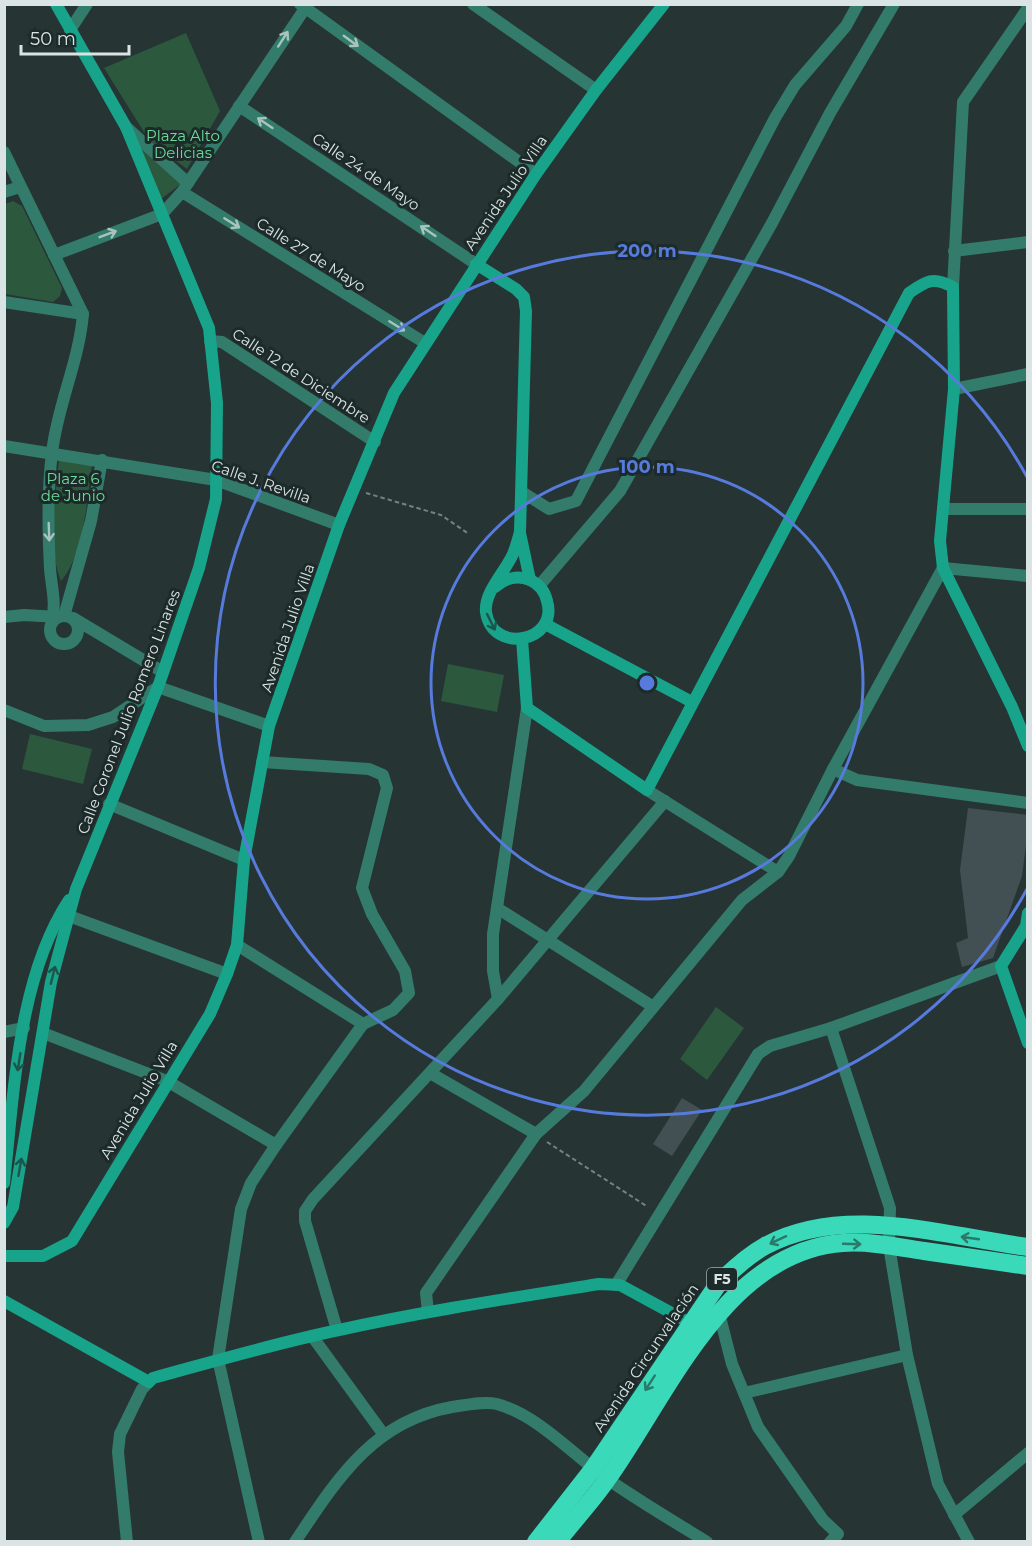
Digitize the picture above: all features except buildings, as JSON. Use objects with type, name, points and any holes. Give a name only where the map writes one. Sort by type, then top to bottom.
[{"type":"highway","name":"Avenida Circunvalación","points":[[557,1542],[696,1329],[718,1284],[738,1264],[764,1247],[789,1235],[819,1227],[848,1225],[891,1227],[1028,1247]]},
{"type":"highway","name":"Avenida Circunvalación","points":[[696,1329],[719,1313],[748,1282],[772,1265],[805,1250],[843,1243],[889,1246],[1028,1266]]},
{"type":"highway","name":"Avenida Circunvalación","points":[[536,1542],[600,1474]]},
{"type":"street","name":"Calle Coronel Julio Romero Linares","points":[[4,1223],[13,1207],[51,982],[76,889],[158,687],[199,568],[216,499],[216,403],[208,328],[126,127],[56,4]]},
{"type":"street","points":[[70,30],[87,4]]},
{"type":"street","points":[[473,4],[596,90]]},
{"type":"street","points":[[522,492],[549,509],[576,501],[775,118],[795,85],[846,26],[858,4]]},
{"type":"street","points":[[535,583],[620,491],[772,223],[830,112],[894,4]]},
{"type":"street","points":[[54,255],[162,214],[185,188],[304,5],[536,174]]},
{"type":"street","name":"Avenida Julio Villa","points":[[4,1256],[43,1256],[72,1241],[167,1081],[210,1014],[237,945],[244,860],[269,726],[339,525],[394,393],[536,174],[658,6]]},
{"type":"street","points":[[1028,8],[963,102],[954,251],[954,389],[940,541],[943,568],[1012,707],[1028,746]]},
{"type":"street","name":"Calle 24 de Mayo","points":[[239,106],[476,264]]},
{"type":"street","name":"Calle 27 de Mayo","points":[[126,127],[185,188],[425,343]]},
{"type":"street","points":[[4,152],[83,314],[81,336],[52,452],[49,519],[51,571],[56,603],[60,618],[79,631],[75,639]]},
{"type":"street","points":[[4,192],[20,187]]},
{"type":"street","points":[[954,251],[1028,242]]},
{"type":"street","points":[[476,264],[524,297],[520,532],[514,554],[487,600],[489,621],[503,637],[522,639],[539,631],[545,624],[549,605],[535,583],[520,532]]},
{"type":"street","points":[[647,790],[909,293],[925,282],[940,280],[953,287]]},
{"type":"street","points":[[4,302],[83,314]]},
{"type":"street","name":"Calle 12 de Diciembre","points":[[210,341],[222,342],[375,442]]},
{"type":"street","points":[[954,389],[1028,375]]},
{"type":"street","name":"Calle J. Revilla","points":[[4,446],[216,480],[339,525]]},
{"type":"street","points":[[96,632],[63,644],[54,640],[50,632],[60,618],[91,521],[102,460]]},
{"type":"street","points":[[943,509],[1028,509]]},
{"type":"street","points":[[943,568],[1028,576]]},
{"type":"street","points":[[428,1311],[426,1293],[536,1134],[584,1091],[742,900],[778,872],[789,856],[832,770],[943,568]]},
{"type":"street","points":[[495,587],[509,578],[535,583]]},
{"type":"street","points":[[4,617],[24,615],[60,618],[96,632],[163,672]]},
{"type":"street","points":[[545,624],[692,702]]},
{"type":"street","points":[[498,999],[494,971],[493,934],[527,708],[522,639]]},
{"type":"street","points":[[4,710],[44,726],[88,725],[113,717],[158,687],[269,726]]},
{"type":"street","points":[[527,708],[647,790],[778,872]]},
{"type":"street","points":[[259,1542],[218,1359],[241,1209],[251,1183],[276,1145],[363,1024],[393,1010],[410,993],[405,971],[372,914],[362,888],[387,788],[383,775],[369,769],[262,762]]},
{"type":"street","points":[[832,770],[857,780],[1028,803]]},
{"type":"street","points":[[337,1330],[305,1221],[305,1211],[313,1198],[498,999],[665,801]]},
{"type":"street","points":[[109,804],[244,860]]},
{"type":"street","name":"Calle Coronel Julio Romero Linares","points":[[4,1183],[32,980],[56,920],[76,889]]},
{"type":"street","points":[[497,908],[652,1006]]},
{"type":"street","points":[[616,1285],[658,1213],[758,1054],[770,1046],[831,1028],[1001,966],[1027,926],[1028,912]]},
{"type":"street","points":[[69,916],[227,974]]},
{"type":"street","points":[[237,945],[363,1024]]},
{"type":"street","points":[[1001,966],[1028,1042]]},
{"type":"street","points":[[4,1032],[24,1028]]},
{"type":"street","points":[[831,1028],[890,1208],[889,1246],[907,1355],[938,1484],[969,1542]]},
{"type":"street","points":[[43,1033],[167,1081],[276,1145]]},
{"type":"street","points":[[430,1073],[460,1088],[489,1108],[536,1134]]},
{"type":"street","points":[[127,1542],[118,1452],[120,1434],[142,1389],[153,1377],[337,1330],[428,1311],[599,1284],[616,1285],[696,1329]]},
{"type":"street","points":[[4,1301],[149,1382]]},
{"type":"street","points":[[719,1313],[732,1364],[758,1428],[823,1520],[838,1534],[830,1542]]},
{"type":"street","points":[[312,1336],[384,1435]]},
{"type":"street","points":[[744,1393],[907,1355]]},
{"type":"street","points":[[295,1542],[330,1490],[373,1443],[400,1423],[423,1414],[470,1404],[496,1404],[531,1420],[600,1474],[706,1542]]},
{"type":"street","points":[[954,1515],[1028,1453]]},
{"type":"path","points":[[355,490],[441,515],[469,534]]},
{"type":"path","points":[[536,1134],[658,1213]]},
{"type":"green space","name":"Plaza Alto Delicias","points":[[186,33],[220,111],[187,169],[149,140],[104,68]]},
{"type":"green space","points":[[134,140],[181,184],[161,199]]},
{"type":"green space","points":[[13,201],[22,206],[62,288],[60,296],[53,302],[5,294],[5,204]]},
{"type":"green space","name":"Plaza 6 de Junio","points":[[59,458],[92,465],[80,542],[69,570],[61,581],[54,553],[53,537]]},
{"type":"green space","points":[[448,664],[504,675],[497,712],[441,701]]},
{"type":"green space","points":[[30,734],[92,749],[83,784],[22,769]]},
{"type":"green space","points":[[716,1007],[744,1028],[707,1080],[680,1059]]}]
